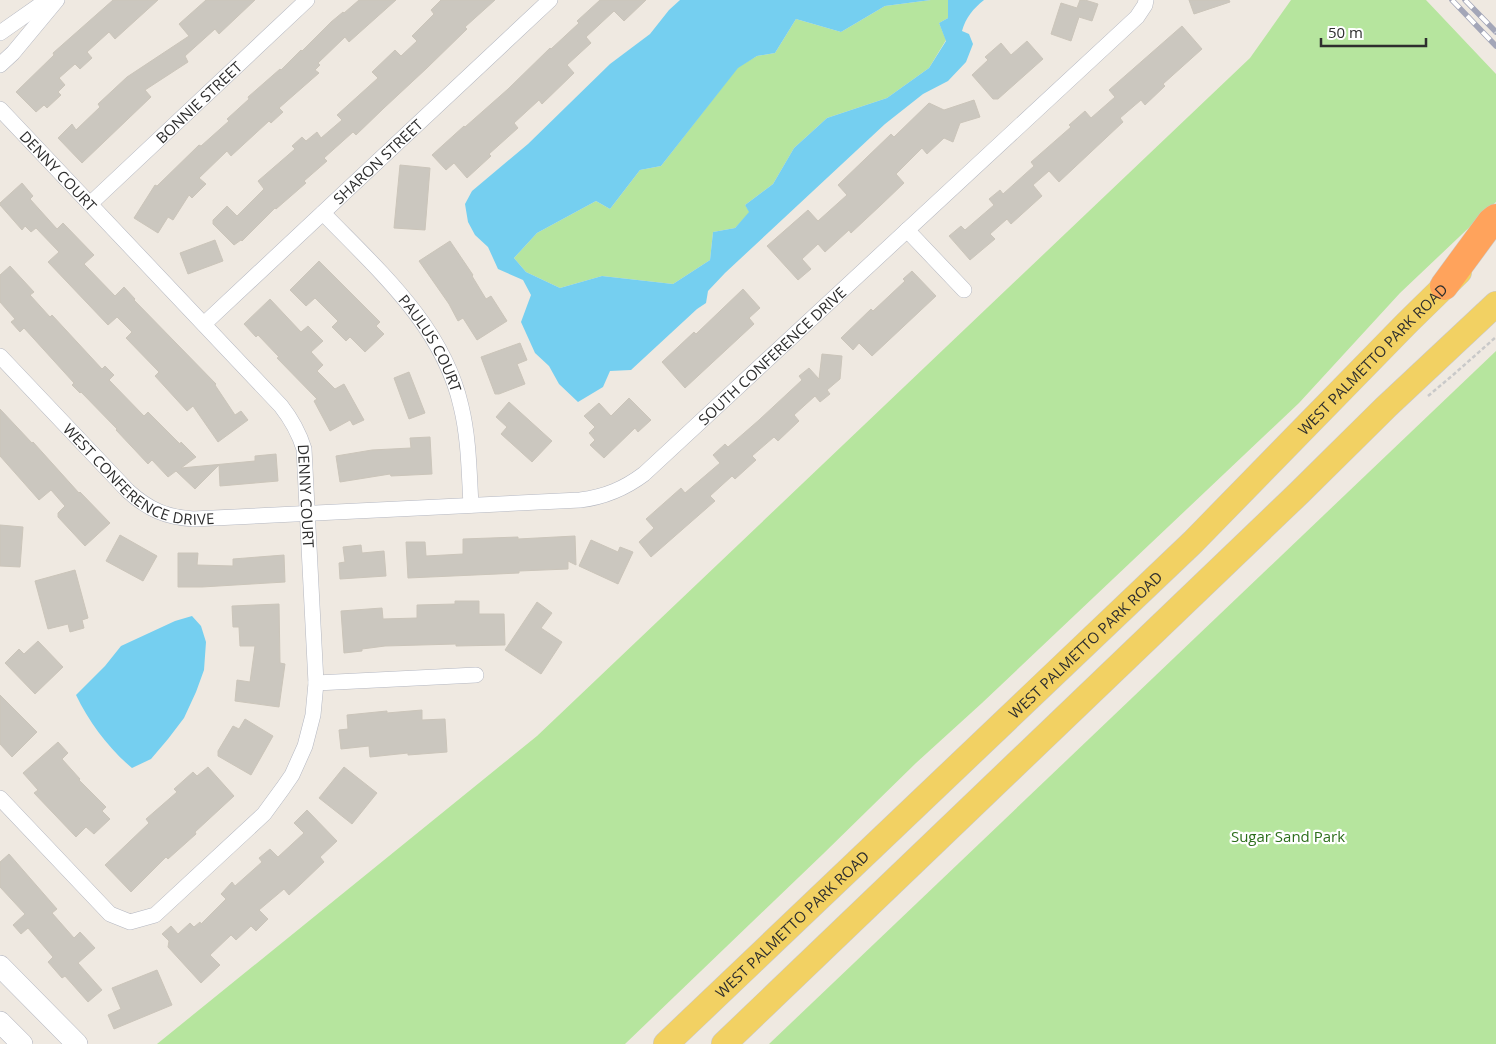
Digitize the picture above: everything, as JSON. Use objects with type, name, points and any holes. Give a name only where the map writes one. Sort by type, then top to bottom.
[{"type":"highway","points":[[1444,286],[1491,222],[1496,218]]},
{"type":"main road","name":"WEST PALMETTO PARK ROAD","points":[[666,1044],[1193,542],[1444,286],[1496,238]]},
{"type":"main road","points":[[724,1044],[1386,407],[1496,304]]},
{"type":"main road","points":[[995,731],[1021,758]]},
{"type":"main road","points":[[0,966],[76,1044]]},
{"type":"main road","points":[[0,1022],[22,1044]]},
{"type":"street","points":[[0,33],[47,0]]},
{"type":"street","points":[[0,65],[13,53],[57,0]]},
{"type":"street","name":"BONNIE STREET","points":[[90,204],[307,0]]},
{"type":"street","name":"SHARON STREET","points":[[204,324],[550,0]]},
{"type":"street","name":"SOUTH CONFERENCE DRIVE","points":[[308,513],[594,498],[621,490],[633,483],[652,468],[1137,17],[1146,5],[1146,0]]},
{"type":"street","name":"DENNY COURT","points":[[0,109],[291,418],[299,433],[304,450],[316,683],[313,715],[305,746],[292,775],[264,814],[155,916],[130,922],[110,914],[0,798]]},
{"type":"street","name":"PAULUS COURT","points":[[323,213],[418,314],[441,351],[461,404],[467,432],[471,505]]},
{"type":"street","points":[[907,230],[964,290]]},
{"type":"street","name":"WEST CONFERENCE DRIVE","points":[[0,356],[128,491],[152,509],[176,518],[193,519],[308,513]]},
{"type":"street","points":[[316,683],[476,675]]},
{"type":"green space","points":[[931,0],[948,0],[948,18],[939,23],[946,40],[929,68],[887,98],[827,118],[794,148],[773,184],[745,205],[750,212],[735,228],[713,232],[710,260],[673,284],[602,276],[560,288],[526,272],[514,258],[537,233],[596,201],[610,209],[640,170],[661,166],[738,67],[757,56],[775,53],[796,19],[841,32],[885,6]]},
{"type":"green space","points":[[1291,0],[1426,0],[1496,74],[1496,202],[1400,293],[1299,403],[916,763],[625,1044],[157,1044],[537,736],[1250,58]]},
{"type":"green space","name":"Sugar Sand Park","points":[[1496,351],[1496,1044],[769,1044]]},
{"type":"water","points":[[680,0],[931,0],[885,6],[841,32],[796,19],[775,53],[757,56],[738,68],[661,166],[640,170],[610,209],[596,201],[537,233],[514,258],[526,272],[560,288],[602,276],[673,284],[710,260],[713,232],[735,228],[749,212],[745,205],[773,184],[794,148],[827,118],[887,98],[929,68],[946,41],[939,23],[948,18],[948,0],[984,0],[970,14],[962,31],[969,34],[973,44],[966,62],[948,81],[923,94],[885,124],[725,273],[708,291],[706,303],[697,309],[631,370],[610,371],[603,387],[578,402],[559,384],[549,366],[535,353],[521,322],[531,295],[523,280],[498,269],[488,247],[475,235],[468,222],[465,204],[472,191],[528,144],[610,64],[650,34],[669,10]]},
{"type":"water","points":[[192,616],[201,626],[206,642],[204,670],[196,692],[184,718],[168,739],[151,759],[132,768],[100,734],[76,695],[105,666],[121,646],[175,621]]},
{"type":"building","points":[[113,0],[158,0],[115,39],[109,32],[87,52],[92,58],[80,69],[75,64],[59,78],[65,85],[58,92],[61,95],[47,108],[44,105],[36,112],[16,92],[54,55],[53,53]]},
{"type":"building","points":[[206,0],[255,0],[219,34],[215,29],[185,56],[188,62],[145,90],[151,97],[82,163],[58,138],[72,124],[76,130],[100,107],[98,104],[127,77],[189,36],[179,24]]},
{"type":"building","points":[[359,0],[396,0],[349,42],[345,37],[318,63],[320,65],[315,70],[319,73],[279,108],[283,112],[271,123],[269,121],[231,156],[227,151],[199,178],[206,184],[192,198],[189,195],[173,220],[168,217],[158,233],[134,218],[155,185],[157,186],[199,145],[201,146],[229,121],[227,119],[249,99],[248,97],[281,70],[331,22]]},
{"type":"building","points":[[441,0],[495,0],[465,27],[467,29],[356,135],[353,132],[324,158],[327,161],[304,181],[306,183],[275,208],[242,241],[234,245],[213,224],[213,220],[227,206],[237,216],[264,189],[258,181],[295,149],[292,146],[302,137],[306,141],[317,132],[321,138],[342,120],[337,115],[378,78],[372,72],[395,50],[401,56],[417,41],[412,36],[434,14],[431,10]]},
{"type":"building","points":[[600,0],[646,0],[624,21],[614,11],[586,37],[591,43],[567,65],[574,73],[542,104],[539,100],[514,123],[518,128],[489,154],[491,156],[467,178],[454,163],[446,170],[432,155],[508,89],[579,23],[577,21]]},
{"type":"building","points":[[1080,0],[1098,4],[1092,21],[1079,17],[1071,41],[1051,34],[1061,3],[1077,8]]},
{"type":"building","points":[[1189,0],[1229,0],[1230,2],[1194,14]]},
{"type":"building","points":[[1182,26],[1202,49],[1163,84],[1165,86],[1145,105],[1141,100],[1120,118],[1123,122],[1059,182],[1049,171],[1033,185],[1042,196],[1011,224],[1007,219],[990,234],[995,239],[970,260],[949,236],[961,226],[965,230],[994,205],[989,199],[1000,190],[1003,194],[1034,166],[1031,162],[1071,127],[1069,125],[1085,111],[1091,118],[1115,97],[1109,90]]},
{"type":"building","points":[[1027,41],[1043,59],[998,99],[993,99],[972,75],[988,60],[985,57],[1001,43],[1011,55]]},
{"type":"building","points":[[974,100],[980,117],[960,123],[953,142],[944,138],[927,154],[922,148],[896,174],[904,183],[851,233],[849,230],[825,252],[818,244],[802,259],[811,269],[798,280],[767,246],[808,210],[818,221],[847,195],[838,185],[891,134],[894,137],[929,103],[944,110]]},
{"type":"building","points":[[400,165],[430,168],[425,230],[394,228]]},
{"type":"building","points":[[22,183],[33,196],[30,199],[57,229],[63,223],[94,255],[84,264],[115,296],[124,287],[134,300],[216,384],[235,415],[241,411],[248,420],[218,442],[193,406],[187,411],[155,376],[159,372],[126,338],[132,332],[117,317],[108,325],[48,262],[59,252],[36,228],[31,232],[25,226],[22,230],[0,205]]},
{"type":"building","points":[[215,240],[223,261],[188,274],[180,253]]},
{"type":"building","points":[[450,241],[473,275],[486,299],[491,296],[507,321],[477,340],[463,318],[458,321],[449,304],[419,261]]},
{"type":"building","points":[[319,261],[380,322],[376,326],[384,334],[365,352],[350,337],[346,341],[332,327],[338,321],[315,298],[306,306],[290,290]]},
{"type":"building","points":[[10,266],[34,292],[30,295],[50,317],[52,315],[102,369],[105,366],[114,375],[109,380],[144,416],[148,412],[196,457],[181,468],[255,461],[255,456],[276,454],[278,481],[220,486],[219,465],[195,489],[176,471],[168,477],[152,460],[148,464],[117,429],[72,385],[74,383],[24,328],[20,332],[11,322],[15,319],[0,302],[0,275]]},
{"type":"building","points":[[912,271],[936,296],[872,356],[859,343],[853,350],[841,338],[871,309],[873,311],[905,281],[903,279]]},
{"type":"building","points":[[743,289],[760,308],[749,318],[754,324],[685,388],[662,362],[694,332],[696,334]]},
{"type":"building","points":[[270,299],[301,332],[308,326],[323,341],[311,352],[323,365],[317,371],[335,389],[344,384],[364,420],[353,425],[350,420],[330,431],[314,401],[317,399],[277,358],[279,357],[258,335],[256,337],[244,324]]},
{"type":"building","points":[[520,343],[527,360],[517,364],[525,384],[495,394],[481,357]]},
{"type":"building","points":[[822,354],[842,356],[840,379],[827,390],[830,394],[820,402],[815,396],[794,415],[799,421],[778,441],[774,437],[752,456],[756,460],[735,479],[732,476],[710,496],[715,501],[651,557],[639,542],[654,528],[646,519],[681,488],[685,493],[720,463],[713,455],[725,444],[728,447],[759,420],[802,380],[799,376],[809,368],[819,379]]},
{"type":"building","points":[[409,372],[425,413],[409,419],[394,378]]},
{"type":"building","points":[[629,398],[651,420],[638,432],[635,428],[604,458],[590,445],[595,440],[589,433],[595,427],[584,416],[599,403],[611,416]]},
{"type":"building","points":[[509,402],[552,441],[532,462],[501,434],[507,427],[496,417]]},
{"type":"building","points":[[0,409],[110,523],[85,546],[58,517],[58,513],[65,506],[51,490],[39,500],[0,456]]},
{"type":"building","points":[[430,437],[432,474],[391,476],[390,474],[340,482],[336,456],[372,450],[411,448],[410,438]]},
{"type":"building","points":[[0,525],[23,527],[20,567],[0,566]]},
{"type":"building","points":[[120,535],[157,556],[143,581],[106,561]]},
{"type":"building","points":[[575,536],[576,565],[568,561],[568,569],[408,578],[406,542],[425,542],[426,556],[463,554],[463,539]]},
{"type":"building","points":[[591,540],[618,552],[620,547],[633,552],[618,584],[579,566]]},
{"type":"building","points":[[361,545],[362,553],[384,551],[386,576],[340,579],[339,563],[345,562],[343,547]]},
{"type":"building","points":[[178,553],[198,553],[197,565],[233,566],[233,559],[284,555],[285,582],[178,587]]},
{"type":"building","points":[[75,570],[88,618],[82,620],[84,628],[70,632],[68,624],[48,629],[35,581]]},
{"type":"building","points":[[455,601],[479,601],[479,614],[504,614],[505,645],[385,646],[344,653],[341,611],[382,608],[383,619],[417,618],[417,605],[455,604]]},
{"type":"building","points":[[537,602],[552,613],[541,628],[562,642],[541,674],[505,650]]},
{"type":"building","points":[[279,604],[280,663],[285,664],[279,707],[235,701],[237,680],[250,682],[255,646],[240,646],[239,627],[233,627],[232,606]]},
{"type":"building","points":[[38,641],[63,667],[35,694],[5,663],[19,649],[24,654]]},
{"type":"building","points":[[0,695],[37,732],[12,757],[0,744]]},
{"type":"building","points":[[422,710],[422,720],[445,719],[447,752],[408,755],[408,753],[370,757],[369,746],[341,749],[339,730],[348,729],[347,715]]},
{"type":"building","points":[[245,719],[273,736],[251,775],[218,756],[218,751],[233,726],[239,729]]},
{"type":"building","points":[[58,742],[68,753],[62,759],[79,780],[106,807],[102,811],[110,819],[94,834],[86,827],[76,837],[34,793],[38,790],[23,773]]},
{"type":"building","points":[[208,767],[234,796],[195,832],[196,834],[168,859],[166,857],[131,892],[105,865],[149,823],[146,819],[177,792],[174,789],[193,772],[197,776]]},
{"type":"building","points":[[344,767],[377,793],[352,824],[319,798]]},
{"type":"building","points":[[307,810],[337,841],[320,857],[324,862],[289,895],[284,889],[259,910],[268,919],[256,931],[251,926],[236,940],[231,935],[210,955],[220,965],[201,983],[168,947],[169,941],[162,934],[171,926],[178,934],[190,923],[194,927],[200,922],[201,924],[226,899],[221,894],[232,882],[235,886],[262,862],[259,858],[270,849],[278,857],[304,833],[294,823]]},
{"type":"building","points":[[9,854],[57,909],[52,913],[74,938],[80,932],[95,948],[78,963],[102,990],[88,1002],[65,976],[62,978],[48,962],[53,957],[28,928],[21,934],[13,925],[25,914],[0,887],[0,862]]},
{"type":"building","points":[[157,970],[172,1005],[114,1029],[108,1015],[121,1009],[112,988]]},
{"type":"railway","points":[[1452,0],[1496,46]]},
{"type":"railway","points":[[1465,0],[1496,32]]}]
